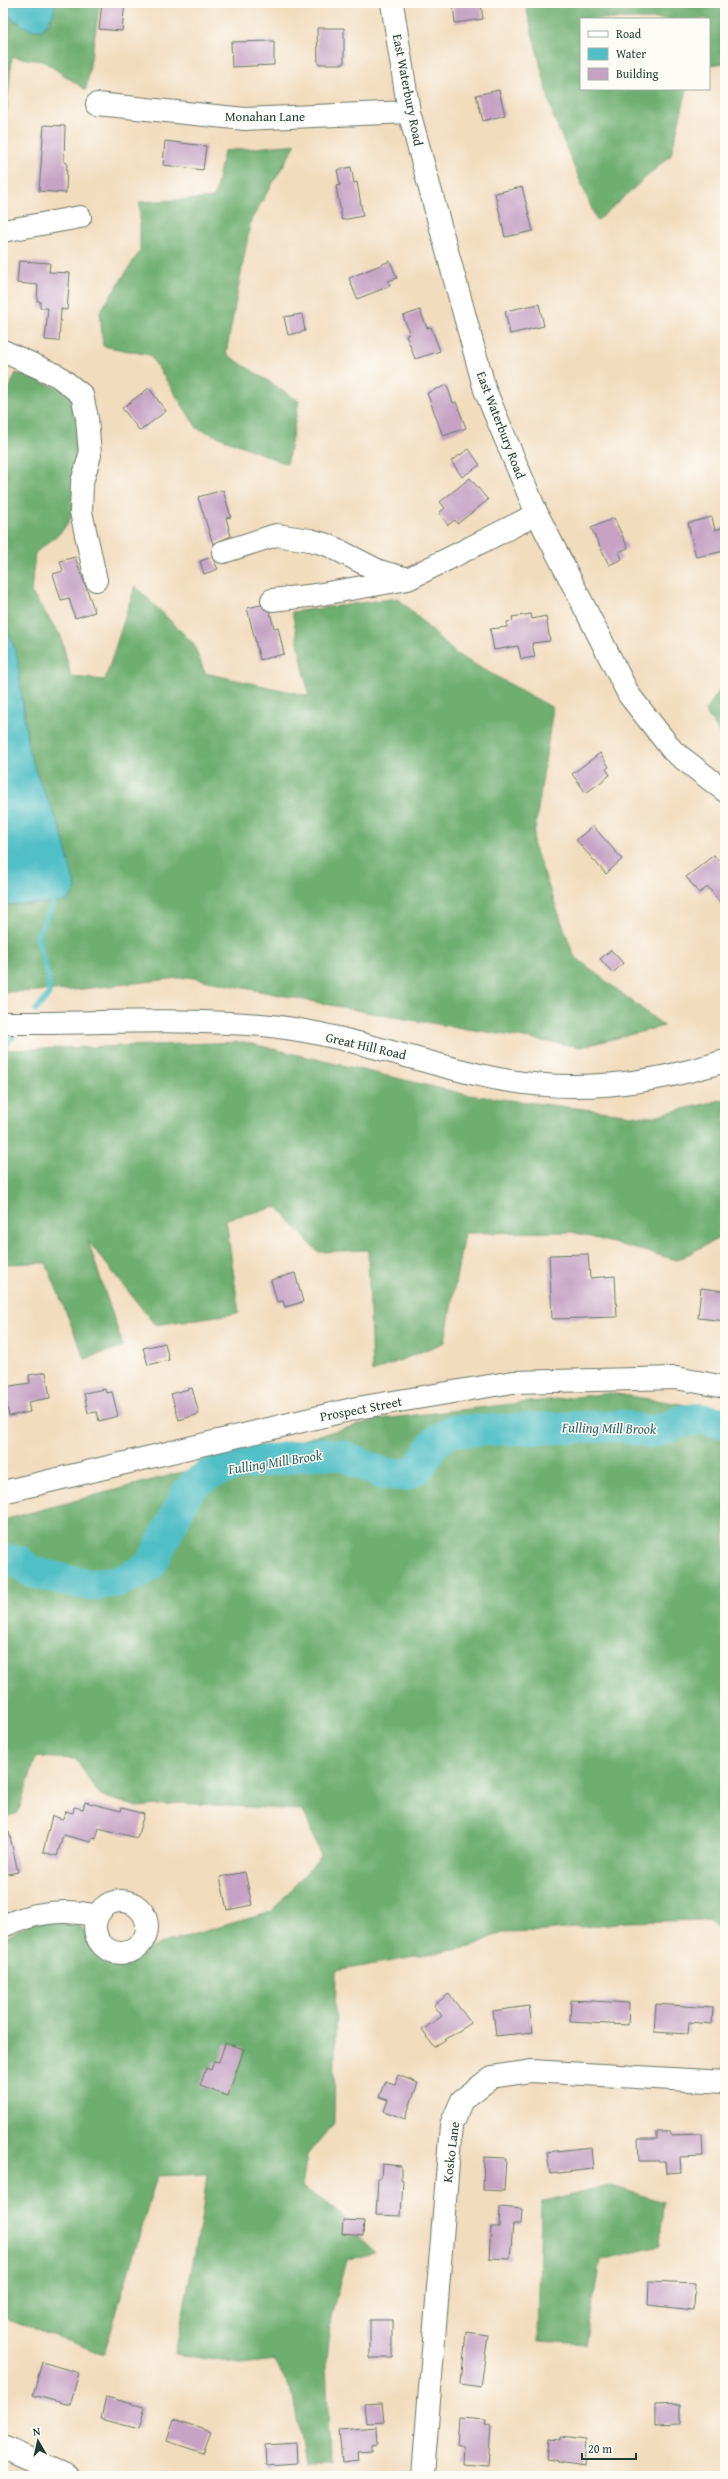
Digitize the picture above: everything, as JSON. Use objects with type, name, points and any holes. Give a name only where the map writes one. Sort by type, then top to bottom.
[{"type":"street","name":"East Waterbury Road","points":[[392,3],[410,112],[485,390],[537,514],[629,695],[673,751],[725,792]]},
{"type":"street","name":"Monahan Lane","points":[[97,104],[245,119],[410,112]]},
{"type":"street","points":[[3,231],[80,218]]},
{"type":"street","points":[[3,351],[58,376],[82,395],[87,418],[90,455],[82,482],[81,512],[96,580]]},
{"type":"street","points":[[272,600],[316,595],[408,579],[537,514]]},
{"type":"street","points":[[223,552],[276,536],[310,540],[328,545],[379,571],[408,579]]},
{"type":"street","name":"Great Hill Road","points":[[3,1023],[209,1022],[272,1026],[334,1038],[494,1078],[552,1085],[598,1086],[647,1081],[725,1061]]},
{"type":"street","name":"Prospect Street","points":[[3,1492],[357,1408],[513,1382],[676,1378],[725,1387]]},
{"type":"street","points":[[3,1926],[26,1916],[77,1912],[97,1916]]},
{"type":"street","name":"Kosko Lane","points":[[423,2476],[451,2124],[462,2100],[492,2077],[531,2071],[725,2082]]},
{"type":"street","points":[[3,2447],[68,2476]]},
{"type":"green space","points":[[55,3],[100,3],[86,90],[43,61],[12,57],[3,149],[3,12],[14,21],[43,30],[50,22]]},
{"type":"green space","points":[[525,3],[725,3],[725,63],[710,65],[710,18],[580,18],[580,90],[687,90],[671,155],[597,221],[553,116]]},
{"type":"green space","points":[[296,144],[251,220],[226,354],[299,401],[287,464],[197,428],[150,355],[103,346],[100,312],[140,251],[140,202],[214,198],[224,151]]},
{"type":"green space","points":[[16,373],[61,389],[77,402],[82,449],[81,483],[78,498],[73,513],[62,531],[35,553],[31,592],[61,636],[71,677],[105,680],[135,586],[193,643],[205,673],[309,696],[292,612],[398,598],[456,654],[553,708],[533,843],[574,956],[664,1026],[581,1047],[392,1017],[188,977],[73,990],[3,992],[3,905],[53,904],[37,775],[28,748],[23,703],[7,627],[3,623],[3,401]]},
{"type":"green space","points":[[725,683],[725,741],[705,711]]},
{"type":"green space","points":[[244,1042],[468,1095],[650,1117],[725,1099],[725,1235],[677,1260],[572,1232],[464,1233],[445,1342],[372,1372],[368,1250],[318,1252],[277,1207],[226,1219],[239,1313],[155,1325],[88,1241],[123,1346],[85,1359],[46,1263],[3,1264],[3,1050]]},
{"type":"green space","points":[[610,1393],[725,1411],[725,1934],[708,1920],[626,1922],[546,1931],[502,1932],[471,1947],[336,1971],[334,2123],[307,2155],[302,2187],[336,2209],[375,2253],[346,2260],[331,2317],[326,2360],[330,2463],[305,2463],[293,2396],[275,2360],[242,2364],[175,2354],[201,2221],[207,2174],[157,2176],[104,2354],[3,2317],[3,1939],[32,1922],[77,1923],[119,1965],[160,1944],[271,1912],[321,1856],[303,1810],[179,1803],[137,1807],[99,1795],[76,1759],[36,1757],[18,1813],[3,1818],[3,1520],[380,1419]]},
{"type":"green space","points":[[609,2185],[663,2202],[660,2246],[600,2260],[586,2344],[538,2341],[541,2202]]},
{"type":"water","points":[[3,3],[55,3],[54,13],[43,30],[37,30],[22,25],[3,12]]},
{"type":"water","points":[[3,623],[7,627],[17,656],[28,748],[37,775],[60,827],[76,889],[66,902],[3,905]]},
{"type":"building","points":[[102,3],[125,3],[122,31],[99,29]]},
{"type":"building","points":[[453,3],[476,3],[476,6],[481,5],[483,19],[455,23]]},
{"type":"building","points":[[317,28],[344,28],[344,64],[318,64]]},
{"type":"building","points":[[274,41],[274,65],[232,67],[231,42]]},
{"type":"building","points":[[499,90],[505,115],[483,121],[476,95]]},
{"type":"building","points":[[44,125],[65,126],[64,162],[67,163],[66,193],[39,191]]},
{"type":"building","points":[[165,141],[206,146],[203,170],[163,165]]},
{"type":"building","points":[[351,167],[354,183],[357,182],[363,216],[342,220],[336,186],[340,185],[337,170]]},
{"type":"building","points":[[522,187],[533,231],[505,237],[495,193]]},
{"type":"building","points":[[19,261],[50,263],[49,272],[70,273],[67,310],[61,309],[59,341],[45,340],[48,308],[40,308],[40,301],[37,301],[38,285],[17,283]]},
{"type":"building","points":[[390,261],[397,278],[388,281],[390,286],[357,299],[349,278]]},
{"type":"building","points":[[539,304],[544,326],[510,334],[505,311]]},
{"type":"building","points":[[420,310],[427,328],[431,327],[440,351],[415,359],[406,335],[410,334],[403,316]]},
{"type":"building","points":[[302,314],[305,331],[288,335],[284,317]]},
{"type":"building","points":[[447,385],[453,403],[456,402],[466,428],[443,436],[427,393]]},
{"type":"building","points":[[149,388],[166,411],[140,431],[122,408]]},
{"type":"building","points":[[469,449],[480,465],[462,477],[451,461]]},
{"type":"building","points":[[470,478],[488,500],[457,524],[455,520],[448,525],[439,513],[445,508],[440,502]]},
{"type":"building","points":[[223,490],[231,517],[226,518],[231,536],[213,544],[198,497]]},
{"type":"building","points":[[712,517],[715,530],[725,527],[725,551],[696,557],[688,523]]},
{"type":"building","points":[[614,518],[628,548],[619,552],[622,559],[609,565],[591,528]]},
{"type":"building","points":[[75,557],[95,612],[75,618],[69,598],[61,600],[53,574],[63,571],[60,561]]},
{"type":"building","points":[[212,557],[218,569],[204,574],[200,561]]},
{"type":"building","points":[[261,605],[270,612],[274,628],[278,627],[284,654],[260,660],[247,608]]},
{"type":"building","points":[[531,614],[532,619],[546,616],[550,641],[532,643],[535,657],[521,659],[518,646],[494,650],[490,629],[507,627],[507,622],[513,621],[512,617]]},
{"type":"building","points":[[600,753],[609,767],[606,769],[610,775],[586,793],[572,774]]},
{"type":"building","points":[[593,826],[622,859],[606,874],[576,840]]},
{"type":"building","points":[[714,855],[725,868],[725,909],[708,887],[699,893],[686,877]]},
{"type":"building","points":[[611,950],[623,963],[613,973],[600,959]]},
{"type":"building","points":[[588,1254],[590,1278],[615,1276],[617,1317],[552,1319],[549,1255]]},
{"type":"building","points":[[295,1273],[303,1302],[285,1307],[283,1301],[277,1302],[271,1280]]},
{"type":"building","points":[[701,1288],[725,1291],[725,1321],[698,1318]]},
{"type":"building","points":[[165,1343],[169,1360],[148,1365],[143,1348]]},
{"type":"building","points":[[46,1372],[50,1398],[28,1402],[30,1412],[9,1416],[4,1387],[30,1383],[29,1375]]},
{"type":"building","points":[[192,1388],[199,1414],[179,1420],[171,1394]]},
{"type":"building","points":[[105,1389],[106,1393],[112,1392],[118,1416],[99,1421],[97,1412],[88,1413],[84,1393]]},
{"type":"building","points":[[85,1802],[121,1811],[122,1808],[144,1814],[137,1838],[99,1828],[96,1839],[92,1838],[91,1842],[63,1835],[57,1856],[43,1852],[52,1816],[63,1819],[65,1811],[73,1813],[74,1807],[83,1809]]},
{"type":"building","points":[[3,1832],[9,1832],[18,1872],[3,1875]]},
{"type":"building","points":[[245,1872],[252,1905],[227,1910],[220,1877]]},
{"type":"building","points":[[449,1994],[471,2023],[434,2047],[422,2030],[442,2016],[434,2005]]},
{"type":"building","points":[[571,2000],[629,2003],[628,2025],[570,2022]]},
{"type":"building","points":[[656,2004],[713,2008],[712,2024],[689,2022],[688,2034],[654,2032]]},
{"type":"building","points":[[529,2006],[533,2032],[496,2036],[493,2011]]},
{"type":"building","points":[[225,2043],[244,2049],[228,2096],[200,2086],[206,2068],[211,2070],[214,2061],[219,2062]]},
{"type":"building","points":[[398,2075],[418,2083],[405,2119],[384,2111],[388,2100],[379,2097],[385,2081],[395,2084]]},
{"type":"building","points":[[657,2132],[671,2132],[671,2135],[702,2134],[703,2156],[680,2157],[681,2172],[666,2173],[665,2161],[639,2161],[638,2139],[657,2139]]},
{"type":"building","points":[[591,2147],[593,2169],[550,2174],[547,2152]]},
{"type":"building","points":[[484,2157],[506,2158],[504,2191],[483,2190]]},
{"type":"building","points":[[382,2164],[401,2166],[401,2179],[403,2180],[401,2216],[376,2215],[378,2178],[381,2178]]},
{"type":"building","points":[[500,2207],[522,2209],[521,2224],[513,2224],[510,2259],[489,2258],[491,2227],[499,2227]]},
{"type":"building","points":[[343,2220],[364,2221],[363,2236],[342,2234]]},
{"type":"building","points":[[649,2281],[695,2283],[694,2310],[648,2305]]},
{"type":"building","points":[[370,2320],[392,2320],[392,2358],[370,2358]]},
{"type":"building","points":[[466,2332],[488,2335],[481,2387],[461,2384]]},
{"type":"building","points":[[42,2362],[79,2373],[70,2405],[33,2395]]},
{"type":"building","points":[[106,2397],[145,2407],[139,2429],[101,2419]]},
{"type":"building","points":[[382,2403],[384,2422],[366,2423],[364,2404]]},
{"type":"building","points":[[681,2404],[681,2423],[655,2424],[655,2405]]},
{"type":"building","points":[[459,2418],[486,2420],[485,2425],[491,2426],[488,2466],[462,2464],[463,2446],[457,2446]]},
{"type":"building","points":[[174,2419],[211,2432],[203,2453],[167,2441]]},
{"type":"building","points":[[377,2427],[378,2444],[372,2445],[372,2451],[357,2452],[358,2460],[342,2462],[339,2430]]},
{"type":"building","points":[[560,2437],[586,2440],[584,2465],[546,2459],[548,2439],[560,2440]]},
{"type":"building","points":[[296,2443],[297,2463],[266,2465],[265,2445]]},
{"type":"waterway","points":[[36,1010],[49,994],[48,976],[37,937],[53,904]]},
{"type":"waterway","points":[[3,1048],[13,1037]]},
{"type":"waterway","name":"Fulling Mill Brook","points":[[3,1560],[20,1562],[31,1572],[92,1585],[118,1581],[137,1574],[151,1565],[186,1494],[195,1484],[211,1473],[236,1465],[321,1453],[344,1456],[384,1474],[406,1475],[419,1468],[435,1442],[451,1431],[622,1426],[650,1432],[666,1428],[682,1421],[700,1419],[725,1423]]}]
